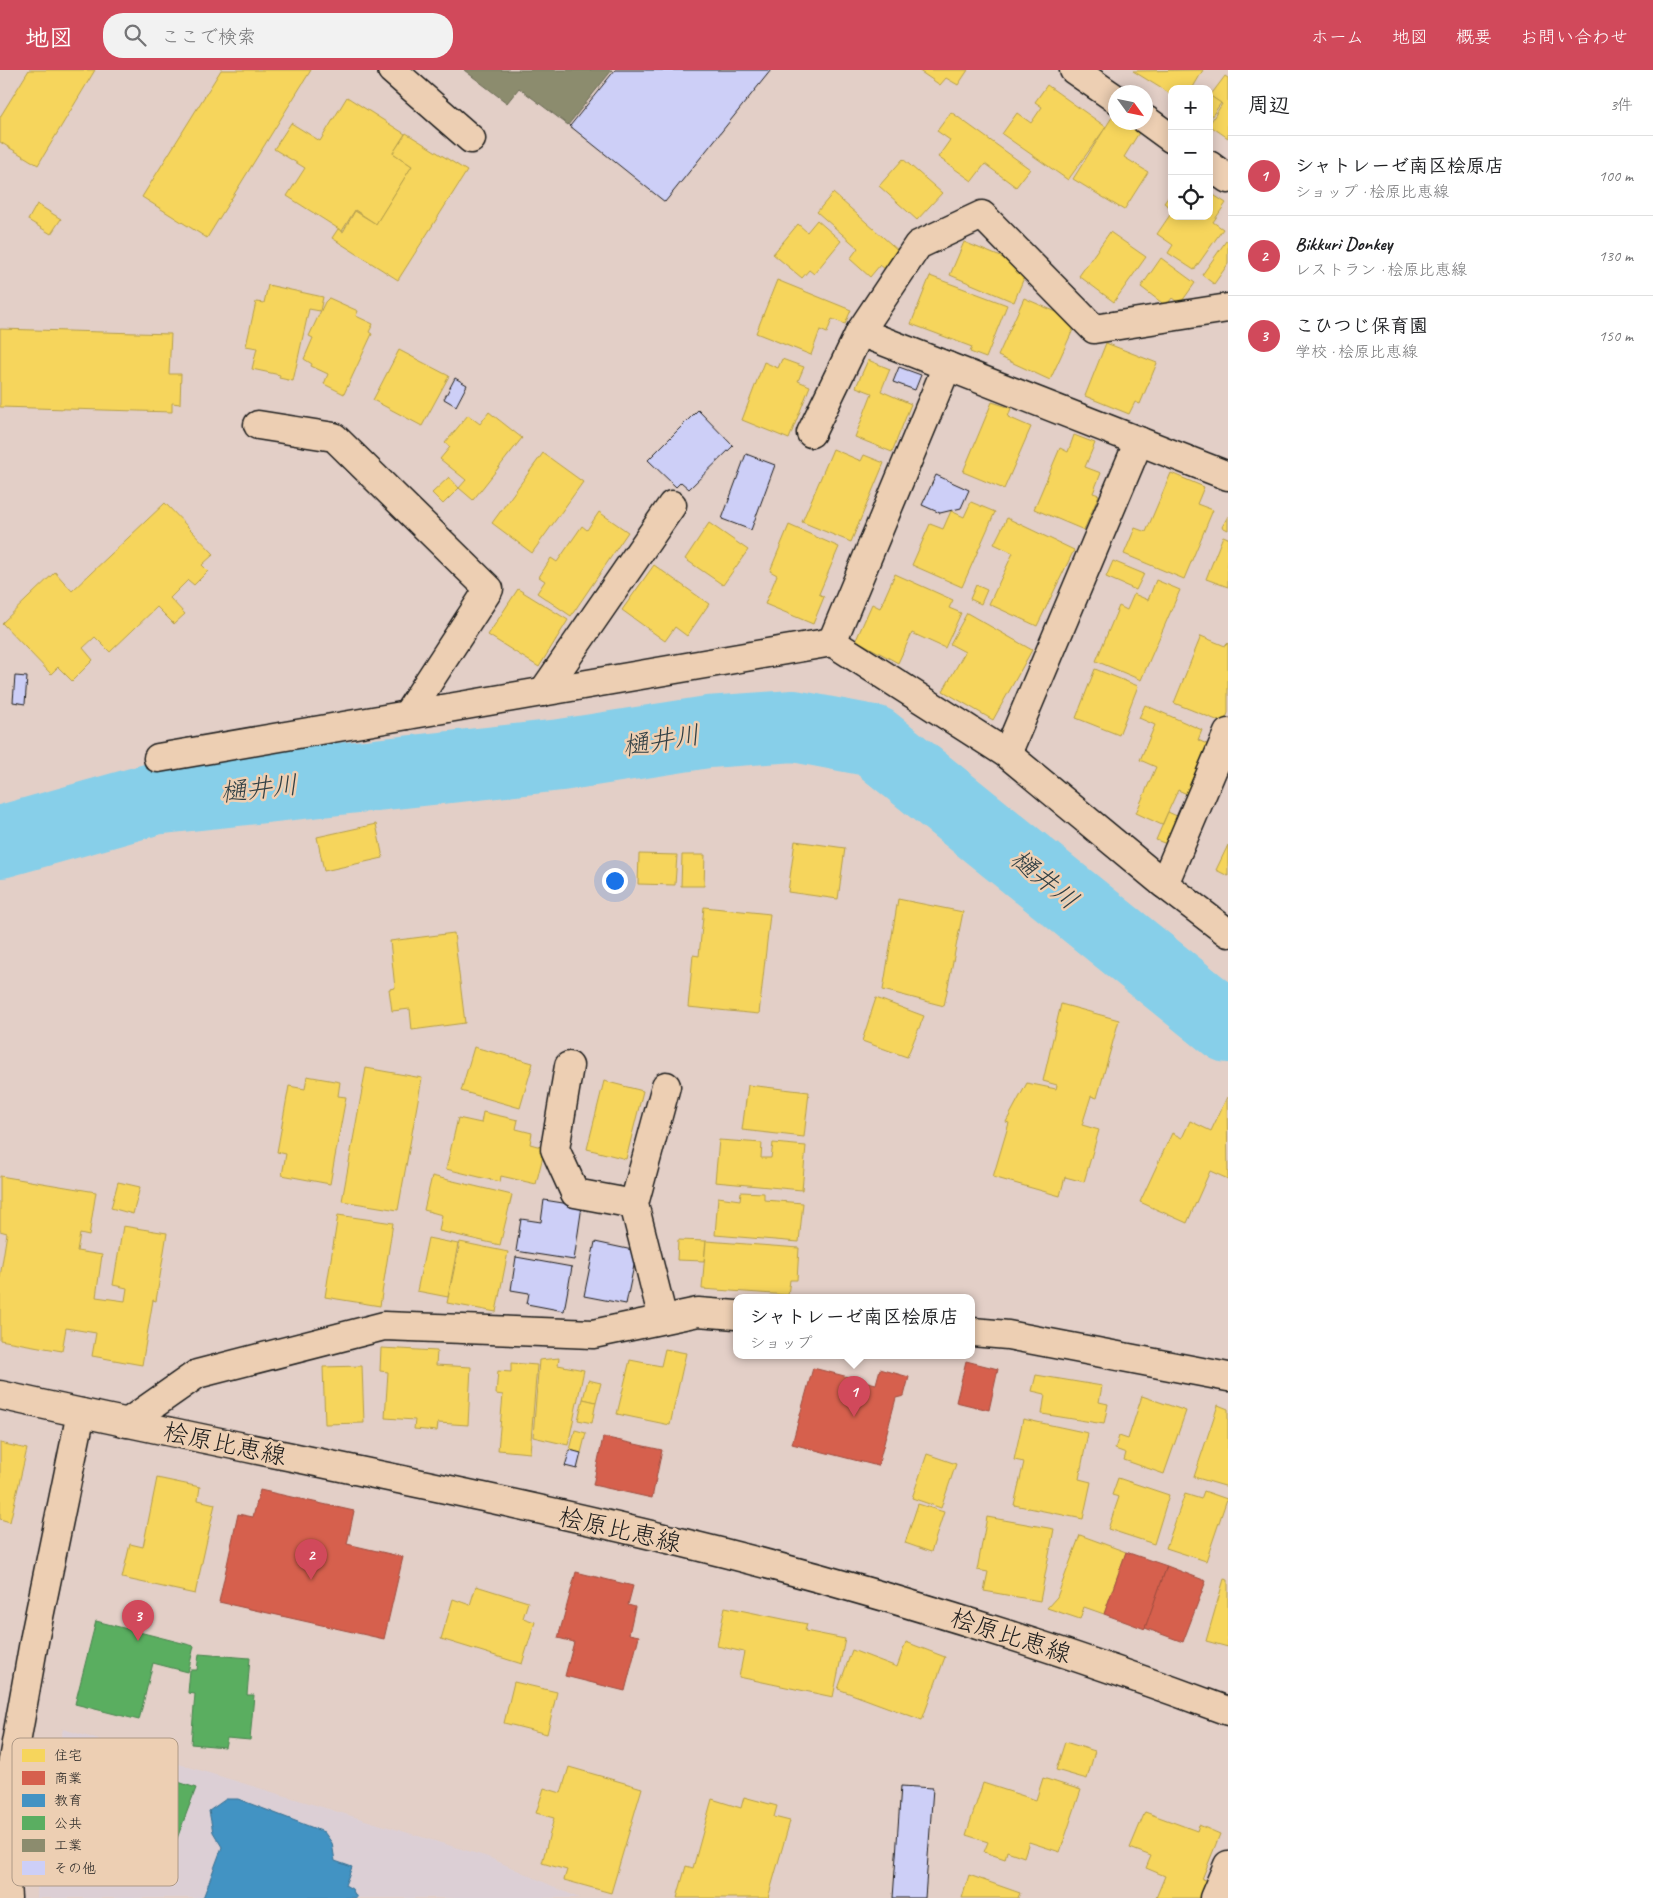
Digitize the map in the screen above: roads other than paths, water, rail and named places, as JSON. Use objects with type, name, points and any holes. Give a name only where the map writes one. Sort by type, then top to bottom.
[{"type":"street","points":[[392,70],[471,139]]},
{"type":"street","points":[[1074,70],[1108,93]]},
{"type":"street","points":[[1153,125],[1168,136]]},
{"type":"street","points":[[1213,168],[1228,179]]},
{"type":"street","points":[[810,433],[860,332],[918,245],[982,215],[1094,329],[1228,308]]},
{"type":"street","points":[[860,332],[1228,476]]},
{"type":"street","points":[[832,642],[947,366]]},
{"type":"street","points":[[258,425],[334,437],[489,589],[407,716]]},
{"type":"street","points":[[1007,754],[1138,441]]},
{"type":"street","points":[[543,692],[672,505]]},
{"type":"street","points":[[158,758],[832,642],[1007,754],[1164,884],[1228,933]]},
{"type":"street","points":[[1164,884],[1228,734]]},
{"type":"street","points":[[569,1066],[555,1149],[575,1193],[634,1204]]},
{"type":"street","points":[[663,1319],[634,1204],[666,1086]]},
{"type":"street","points":[[127,1423],[197,1374],[384,1326],[593,1334],[698,1312],[733,1315]]},
{"type":"street","points":[[975,1332],[1008,1335],[1228,1376]]},
{"type":"street","name":"桧原比恵線","points":[[0,1395],[678,1541],[789,1570],[961,1619],[1110,1667],[1228,1711]]},
{"type":"street","points":[[17,1738],[35,1636],[81,1413]]},
{"type":"street","points":[[8,1898],[2,1822],[12,1766]]},
{"type":"street","points":[[1214,1898],[1228,1865]]},
{"type":"waterway","name":"樋井川","points":[[0,842],[153,799],[561,755],[708,732],[794,726],[873,741],[1228,1027]]},
{"type":"place","name":"シャトレーゼ南区桧原店","points":[[854,1417]]},
{"type":"place","name":"Bikkuri Donkey","points":[[311,1580]]},
{"type":"place","name":"こひつじ保育園","points":[[138,1641]]}]
